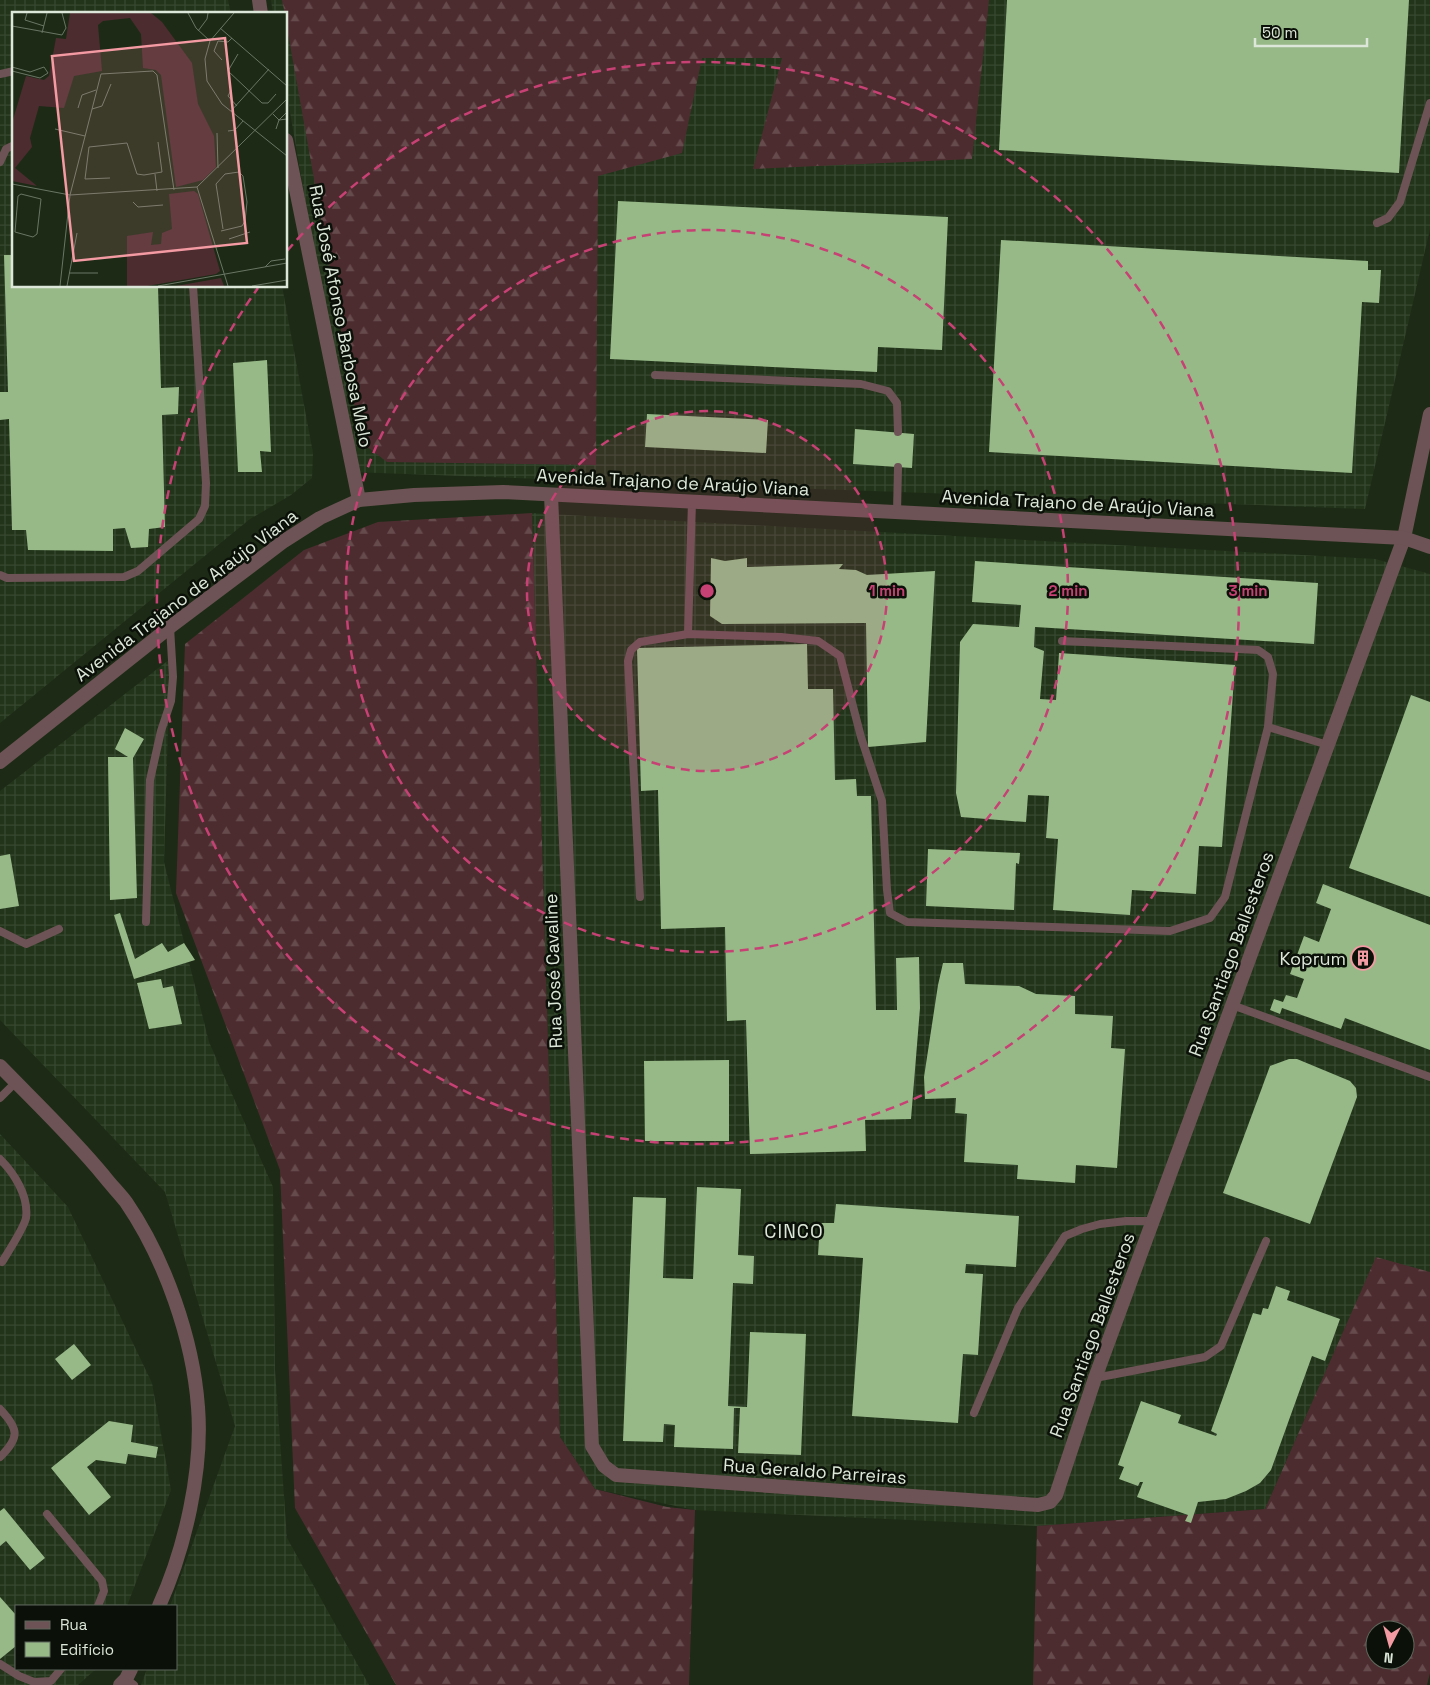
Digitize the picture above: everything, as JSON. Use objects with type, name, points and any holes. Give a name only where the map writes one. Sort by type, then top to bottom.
[{"type":"street","name":"Rua José Afonso Barbosa Melo","points":[[288,150],[359,500]]},
{"type":"street","name":"Rua Santiago Ballesteros","points":[[1050,1502],[1056,1495],[1095,1378],[1404,538],[1430,414]]},
{"type":"street","name":"Avenida Trajano de Araújo Viana","points":[[0,762],[170,627],[284,541],[320,518],[359,500],[414,495],[503,492],[1404,538],[1430,546]]},
{"type":"street","name":"Rua José Cavaline","points":[[551,495],[592,1446]]},
{"type":"street","points":[[0,1066],[82,1149],[125,1202],[153,1249],[172,1292],[190,1353],[198,1408],[197,1468],[185,1534],[159,1605]]},
{"type":"street","name":"Rua Geraldo Parreiras","points":[[592,1446],[604,1466],[616,1475],[1038,1505],[1050,1502]]},
{"type":"lane","points":[[1376,223],[1388,218],[1400,202],[1430,103]]},
{"type":"lane","points":[[0,162],[6,149],[12,146]]},
{"type":"lane","points":[[0,574],[7,578],[124,577],[138,571],[199,518],[205,506],[206,483],[193,288]]},
{"type":"lane","points":[[656,375],[861,384],[888,391],[897,403],[898,432]]},
{"type":"lane","points":[[897,512],[898,467]]},
{"type":"lane","points":[[688,634],[692,502]]},
{"type":"lane","points":[[146,922],[150,780],[161,731],[171,701],[173,677],[170,627]]},
{"type":"lane","points":[[640,897],[628,661],[631,650],[640,642],[688,634],[781,637],[818,641],[840,656],[861,737],[882,801],[886,890],[890,913],[907,922],[1170,931],[1210,918],[1225,897],[1268,727],[1273,674],[1268,657],[1258,650],[1062,641]]},
{"type":"lane","points":[[1268,727],[1328,745]]},
{"type":"lane","points":[[0,931],[26,944],[59,929]]},
{"type":"lane","points":[[1232,1005],[1430,1077]]},
{"type":"lane","points":[[0,1098],[16,1082]]},
{"type":"lane","points":[[0,1159],[11,1171],[21,1189],[26,1207],[26,1219],[2,1262]]},
{"type":"lane","points":[[974,1413],[1018,1308],[1065,1236],[1100,1224],[1126,1221],[1153,1222]]},
{"type":"lane","points":[[1095,1378],[1205,1357],[1221,1346],[1266,1241]]},
{"type":"lane","points":[[0,1409],[15,1429],[15,1439],[0,1458]]},
{"type":"lane","points":[[47,1514],[102,1582],[104,1591],[98,1605]]},
{"type":"lane","points":[[0,1664],[19,1676],[34,1682],[51,1680],[60,1670]]},
{"type":"shaded area","points":[[0,0],[228,0],[231,12],[12,12],[12,288],[282,288],[313,453],[312,478],[291,495],[250,519],[0,723]]},
{"type":"shaded area","points":[[271,0],[1430,0],[1430,229],[1365,509],[352,472],[288,101],[288,12],[273,12]]},
{"type":"shaded area","points":[[532,513],[1375,559],[1430,574],[1430,1272],[1376,1258],[1265,1509],[1037,1526],[695,1510],[595,1489],[560,1437]]},
{"type":"shaded area","points":[[170,659],[164,862],[209,1042],[273,1187],[275,1370],[287,1538],[369,1685],[141,1685],[147,1670],[178,1670],[178,1605],[170,1605],[235,1426],[165,1192],[0,1020],[0,791]]},
{"type":"shaded area","points":[[0,1134],[68,1207],[152,1383],[171,1490],[127,1605],[15,1605],[15,1670],[95,1670],[78,1685],[0,1685]]},
{"type":"green space","points":[[282,0],[989,0],[972,159],[753,169],[782,58],[702,58],[682,153],[598,176],[596,465],[387,462],[361,442],[288,33],[288,12],[285,12]]},
{"type":"green space","points":[[532,513],[560,1437],[595,1489],[667,1507],[695,1510],[689,1685],[396,1685],[295,1508],[280,1170],[176,893],[185,644],[304,550],[378,522]]},
{"type":"green space","points":[[1376,1257],[1430,1272],[1430,1673],[1427,1685],[1033,1685],[1037,1526],[1265,1509]]},
{"type":"building","points":[[1007,0],[1409,0],[1399,173],[999,150]]},
{"type":"building","points":[[618,201],[948,217],[942,350],[878,347],[877,372],[610,359]]},
{"type":"building","points":[[1001,240],[1368,261],[1368,270],[1381,270],[1379,303],[1362,302],[1352,473],[989,452]]},
{"type":"building","points":[[4,255],[12,255],[12,288],[158,288],[161,388],[179,387],[178,414],[162,415],[165,527],[149,529],[148,547],[131,548],[125,528],[113,529],[113,551],[28,550],[26,530],[12,530],[9,419],[0,420],[0,392],[8,392]]},
{"type":"building","points":[[267,360],[271,452],[260,451],[262,472],[238,472],[233,363]]},
{"type":"building","points":[[647,414],[768,420],[766,453],[645,447]]},
{"type":"building","points":[[855,429],[914,434],[912,468],[853,464]]},
{"type":"building","points":[[711,558],[725,561],[747,558],[747,567],[843,564],[839,569],[856,570],[867,575],[935,571],[926,742],[868,747],[866,623],[722,624],[710,616]]},
{"type":"building","points":[[975,561],[1318,583],[1314,644],[1035,627],[1034,647],[1044,651],[1040,699],[1056,700],[1059,653],[1235,665],[1222,847],[1199,846],[1196,894],[1132,890],[1130,915],[1053,910],[1058,839],[1046,838],[1049,796],[1028,795],[1026,822],[961,817],[956,793],[960,642],[973,624],[1019,627],[1021,605],[972,602]]},
{"type":"building","points":[[807,644],[808,689],[833,689],[835,780],[856,779],[857,796],[871,796],[876,1010],[897,1010],[896,958],[919,957],[920,1008],[911,1119],[865,1120],[866,1151],[750,1154],[746,1020],[727,1021],[725,927],[661,929],[658,790],[641,791],[637,648]]},
{"type":"building","points":[[1411,695],[1430,702],[1430,897],[1349,868]]},
{"type":"building","points":[[125,728],[144,739],[133,758],[137,898],[110,900],[108,757],[128,757],[115,749]]},
{"type":"building","points":[[928,849],[1020,853],[1019,864],[1016,863],[1014,910],[926,906]]},
{"type":"building","points":[[10,854],[19,906],[0,909],[0,856]]},
{"type":"building","name":"Koprum","points":[[1323,884],[1430,925],[1430,1050],[1345,1018],[1341,1029],[1282,1008],[1280,1014],[1270,1010],[1274,999],[1283,1002],[1286,995],[1297,998],[1304,979],[1290,974],[1304,936],[1319,942],[1331,909],[1316,903]]},
{"type":"building","points":[[120,913],[135,959],[162,943],[168,952],[184,943],[195,960],[134,979],[114,915]]},
{"type":"building","points":[[943,963],[963,963],[965,984],[1019,986],[1036,994],[1075,996],[1075,1014],[1113,1016],[1111,1048],[1125,1049],[1117,1168],[1076,1165],[1075,1183],[1017,1179],[1018,1165],[964,1162],[967,1114],[955,1113],[956,1098],[925,1099],[924,1077]]},
{"type":"building","points":[[161,979],[163,988],[173,986],[182,1024],[149,1029],[137,983]]},
{"type":"building","points":[[1289,1059],[1297,1059],[1350,1081],[1356,1088],[1357,1097],[1310,1224],[1223,1193],[1270,1066]]},
{"type":"building","points":[[729,1060],[729,1141],[645,1141],[644,1061]]},
{"type":"building","points":[[697,1187],[741,1189],[738,1255],[754,1256],[753,1284],[733,1283],[728,1406],[747,1407],[750,1332],[806,1334],[801,1455],[738,1453],[740,1408],[734,1408],[733,1449],[674,1447],[675,1425],[664,1424],[663,1442],[623,1441],[633,1197],[666,1198],[663,1278],[693,1279]]},
{"type":"building","points":[[836,1204],[1019,1216],[1016,1267],[966,1264],[965,1273],[983,1274],[978,1355],[963,1354],[958,1423],[852,1416],[863,1258],[818,1255],[820,1223],[834,1223]]},
{"type":"building","points":[[1276,1286],[1290,1291],[1287,1300],[1340,1319],[1325,1361],[1312,1356],[1271,1470],[1260,1483],[1246,1491],[1226,1499],[1198,1502],[1191,1523],[1185,1521],[1188,1515],[1137,1497],[1143,1482],[1140,1482],[1138,1486],[1119,1479],[1124,1467],[1118,1465],[1141,1401],[1181,1415],[1178,1423],[1216,1436],[1217,1434],[1211,1431],[1253,1313],[1261,1315],[1263,1308],[1268,1309]]},
{"type":"building","points":[[74,1344],[91,1365],[72,1380],[55,1359]]},
{"type":"building","points":[[109,1421],[133,1425],[131,1442],[158,1447],[156,1458],[128,1454],[126,1464],[96,1460],[87,1467],[111,1497],[89,1515],[51,1468]]},
{"type":"building","points":[[4,1508],[45,1558],[30,1570],[6,1541],[0,1546],[0,1511]]},
{"type":"building","points":[[0,1597],[15,1614],[15,1647],[0,1659]]},
{"type":"place","name":"Koprum","points":[[1363,958]]},
{"type":"district","name":"CINCO","points":[[794,1231]]}]
